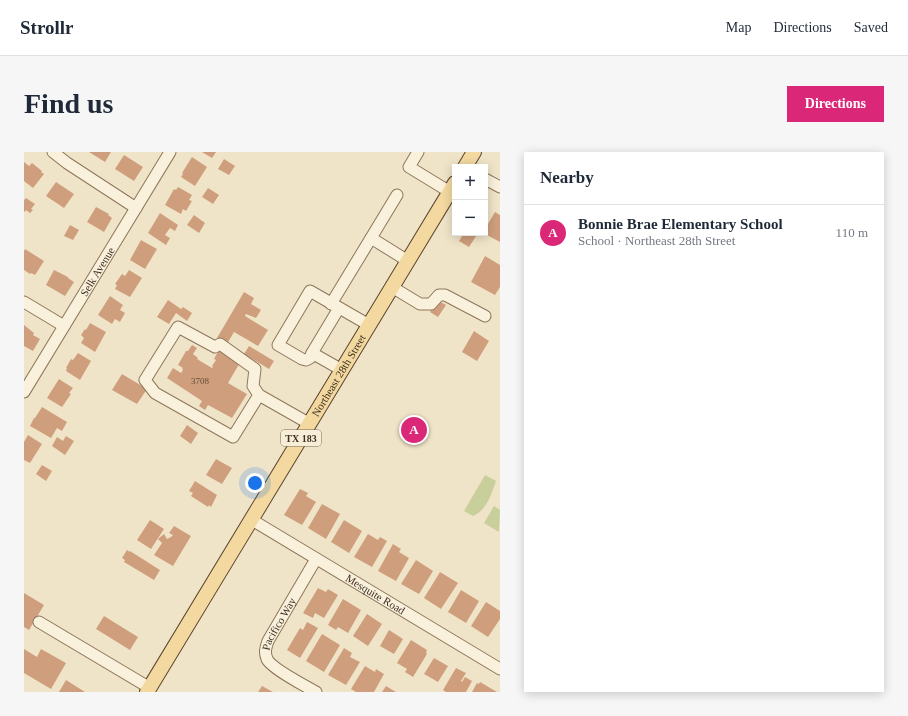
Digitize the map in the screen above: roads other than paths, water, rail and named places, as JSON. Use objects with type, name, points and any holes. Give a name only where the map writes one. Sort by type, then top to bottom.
[{"type":"main road","points":[[467,164],[474,152]]},
{"type":"main road","name":"Northeast 28th Street","points":[[149,690],[452,188]]},
{"type":"street","points":[[53,152],[67,163],[136,208]]},
{"type":"street","name":"Selk Avenue","points":[[24,392],[170,152]]},
{"type":"street","points":[[418,152],[409,166],[452,188]]},
{"type":"street","points":[[488,180],[498,183]]},
{"type":"street","points":[[369,325],[335,306],[310,291],[278,345],[302,359],[306,360],[310,358],[335,306],[371,238],[397,196]]},
{"type":"street","points":[[371,238],[408,261]]},
{"type":"street","points":[[392,287],[420,304],[431,304],[439,295],[444,295],[484,316]]},
{"type":"street","points":[[24,302],[64,326]]},
{"type":"street","points":[[259,395],[233,437],[155,393],[145,380],[178,327],[215,347],[220,344],[256,369],[253,386],[259,395],[310,424]]},
{"type":"street","points":[[312,353],[342,370]]},
{"type":"street","name":"Mesquite Road","points":[[252,520],[500,669]]},
{"type":"street","name":"Pacifico Way","points":[[316,559],[268,641],[265,653],[267,659],[274,667],[316,692]]},
{"type":"street","points":[[39,622],[149,690]]},
{"type":"place","name":"Bonnie Brae Elementary School","points":[[414,430]]}]
